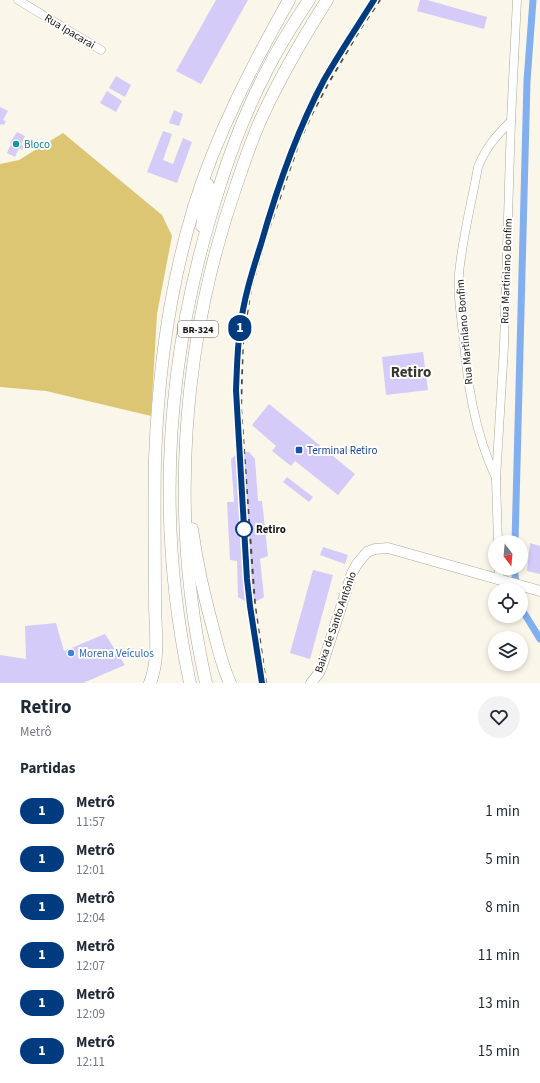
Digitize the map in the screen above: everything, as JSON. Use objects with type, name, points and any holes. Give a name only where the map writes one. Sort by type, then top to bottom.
[{"type":"highway","points":[[150,683],[153,676],[156,653],[155,475],[157,428],[162,367],[173,292],[194,207],[213,156],[252,68],[289,0]]},
{"type":"highway","name":"BR-324","points":[[190,683],[184,656],[175,595],[170,527],[169,480],[171,429],[178,361],[198,259],[227,164],[246,114],[265,74],[309,0]]},
{"type":"highway","name":"BR-324","points":[[206,683],[199,653],[188,582],[185,528],[184,479],[186,429],[193,362],[205,297],[222,229],[250,147],[261,118],[295,52],[327,0]]},
{"type":"highway","points":[[198,259],[202,216],[213,156]]},
{"type":"highway","points":[[184,479],[198,571],[221,657],[230,683]]},
{"type":"main road","name":"Baixa de Santo Antônio","points":[[311,683],[319,673],[322,666],[352,573],[367,552],[375,549],[388,548],[535,589]]},
{"type":"street","name":"Rua Ipacarai","points":[[18,0],[101,50]]},
{"type":"street","name":"Rua Martiniano Bonfim","points":[[498,535],[496,479],[504,346],[511,121],[517,0]]},
{"type":"street","name":"Rua Martinlano Bonfim","points":[[496,479],[484,448],[472,406],[468,384],[460,306],[459,275],[478,166],[483,153],[490,143],[511,121]]},
{"type":"street","points":[[502,575],[504,581]]},
{"type":"shaded area","points":[[63,133],[162,215],[172,236],[157,314],[151,416],[46,391],[0,387],[0,164],[19,160]]},
{"type":"building","points":[[216,0],[248,0],[201,84],[176,71]]},
{"type":"building","points":[[420,0],[427,0],[487,17],[484,29],[417,11]]},
{"type":"building","points":[[116,76],[131,85],[125,97],[109,88]]},
{"type":"building","points":[[107,91],[122,101],[116,112],[100,103]]},
{"type":"building","name":"Bloco","points":[[0,107],[8,111],[3,120],[6,121],[4,125],[1,124],[0,126]]},
{"type":"building","points":[[174,110],[183,114],[179,126],[169,123]]},
{"type":"building","points":[[163,131],[172,134],[163,160],[173,164],[183,138],[192,142],[177,183],[147,172]]},
{"type":"building","name":"Bloco","points":[[17,132],[25,136],[21,145],[24,146],[22,150],[19,148],[15,157],[7,153],[11,144],[10,143]]},
{"type":"building","points":[[423,352],[428,390],[386,395],[382,357]]},
{"type":"building","name":"Terminal Retiro","points":[[269,404],[355,474],[338,495],[295,461],[291,466],[272,451],[276,446],[252,425]]},
{"type":"building","name":"Retiro","points":[[249,452],[255,459],[258,501],[262,501],[268,556],[260,559],[264,597],[257,601],[245,601],[238,597],[237,561],[230,560],[227,502],[234,502],[231,459],[238,453]]},
{"type":"building","points":[[287,477],[313,497],[309,502],[283,482]]},
{"type":"building","points":[[530,543],[540,546],[540,574],[528,571]]},
{"type":"building","points":[[323,547],[348,555],[345,564],[320,555]]},
{"type":"building","points":[[313,570],[333,575],[310,659],[290,653]]},
{"type":"building","name":"Morena Veículos","points":[[56,623],[64,651],[105,634],[125,665],[83,683],[0,683],[0,655],[26,659],[25,626]]},
{"type":"waterway","points":[[515,535],[527,81],[533,0]]},
{"type":"waterway","points":[[515,575],[516,583]]},
{"type":"waterway","points":[[528,619],[540,639]]},
{"type":"railway","points":[[266,683],[255,605],[241,408],[243,340],[251,289],[267,235],[300,140],[328,84],[361,28],[380,0]]},
{"type":"railway","points":[[244,532],[248,592]]},
{"type":"metro line","name":"1","points":[[262,683],[247,579],[236,390],[240,329],[246,295],[273,202],[298,134],[324,80],[374,0]]},
{"type":"place","name":"Bloco","points":[[16,144]]},
{"type":"place","name":"Terminal Retiro","points":[[299,450]]},
{"type":"place","name":"Retiro","points":[[244,529]]},
{"type":"place","name":"Morena Veículos","points":[[71,653]]},
{"type":"district","name":"Retiro","points":[[411,372]]}]
